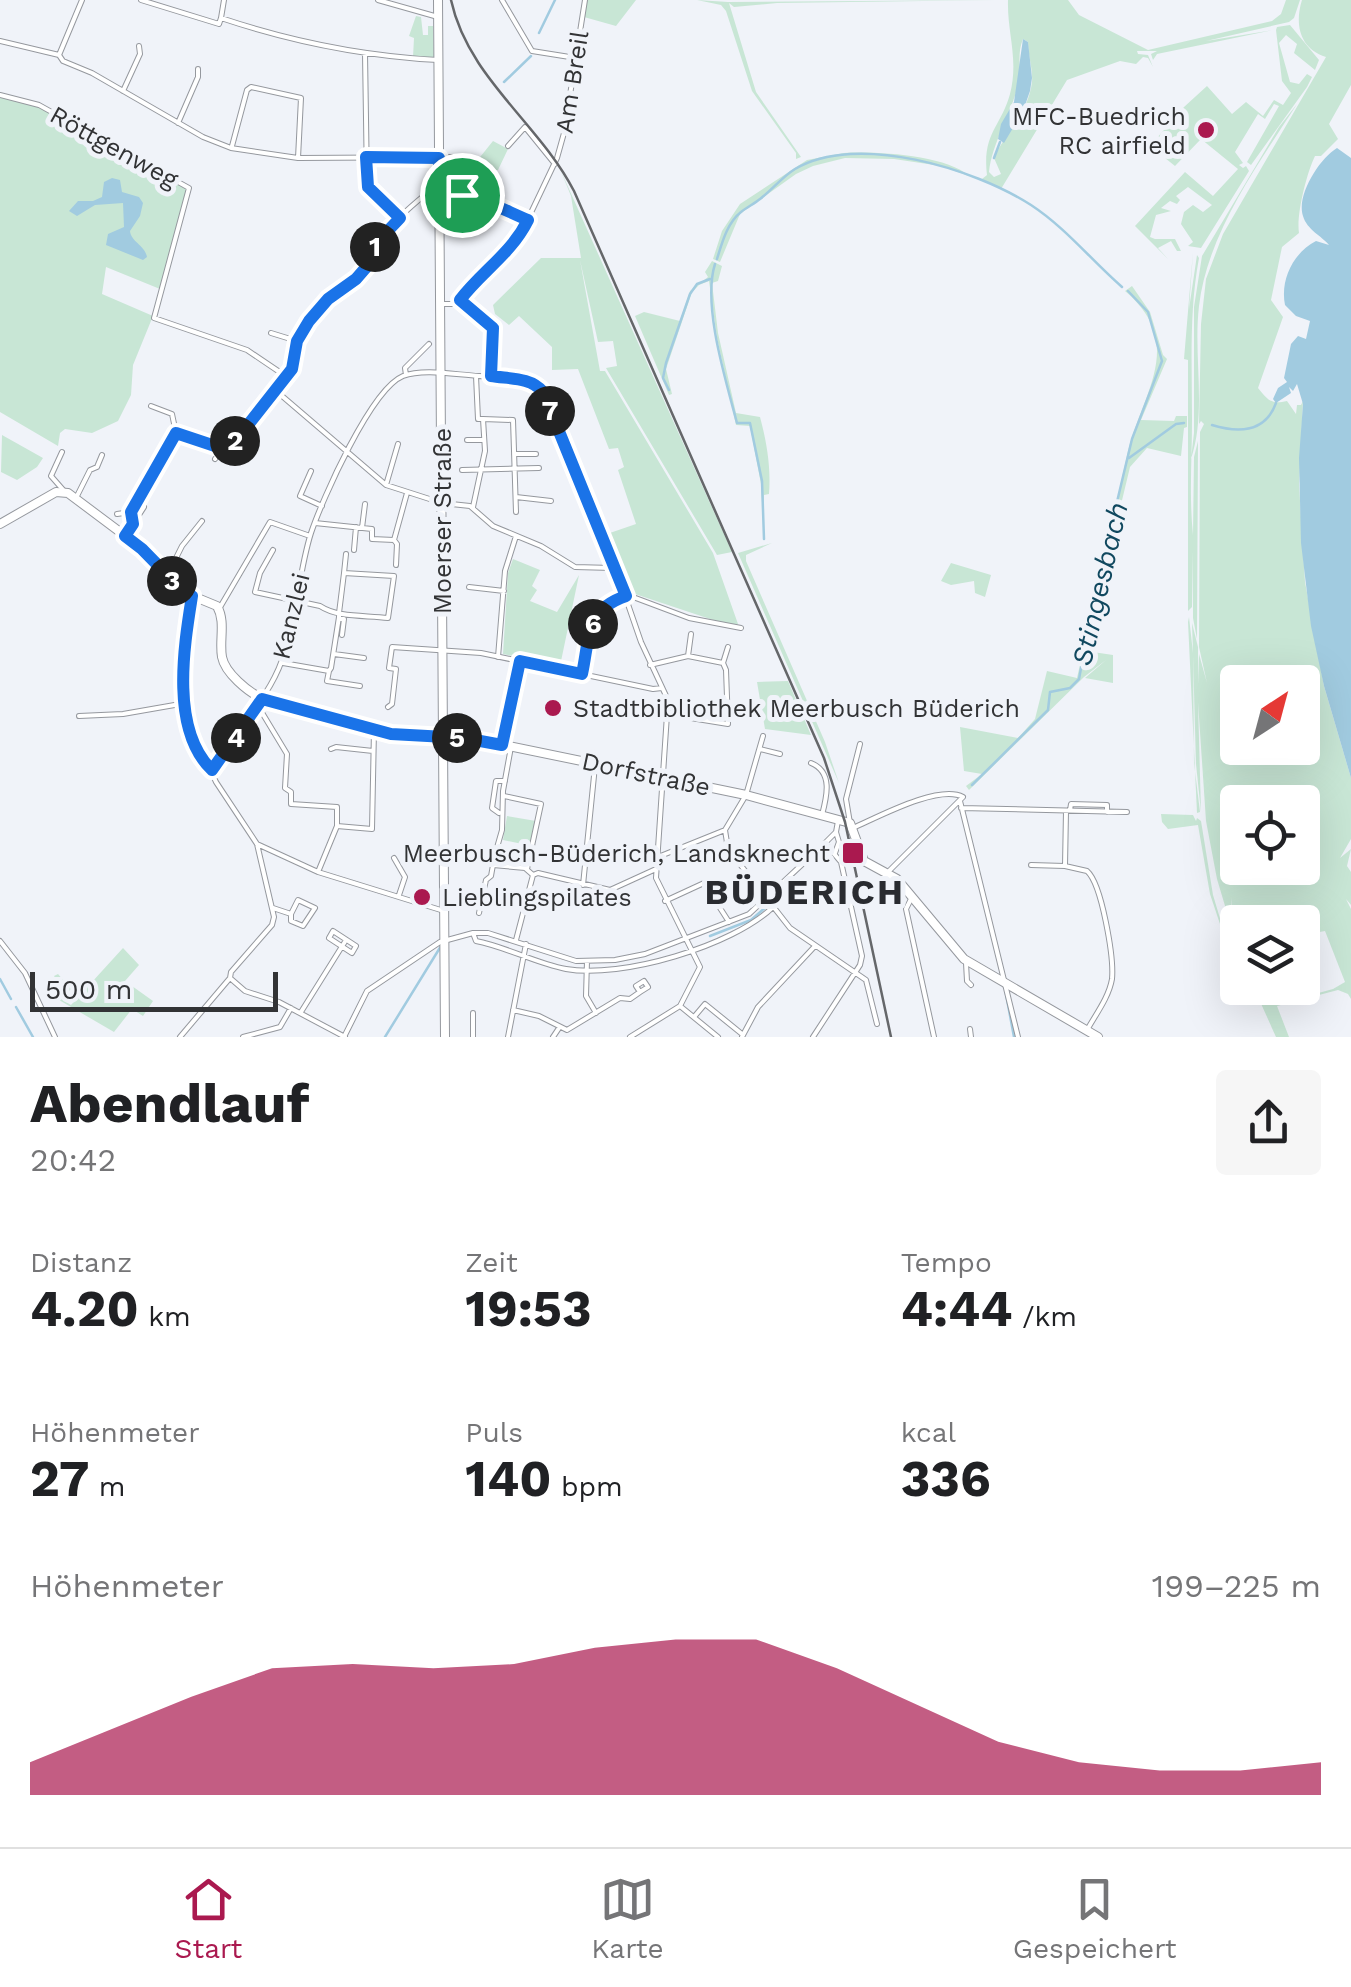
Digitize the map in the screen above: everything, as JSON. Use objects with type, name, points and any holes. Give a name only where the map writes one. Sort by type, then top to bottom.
[{"type":"main road","name":"Moerser Straße","points":[[438,0],[445,1037]]},
{"type":"main road","points":[[0,524],[56,492],[76,498],[142,549],[184,592],[220,608],[224,663],[260,702]]},
{"type":"main road","name":"Dorfstraße","points":[[260,702],[374,730],[464,738],[746,795],[847,824]]},
{"type":"main road","points":[[847,824],[864,861],[887,872],[967,960],[1098,1037]]},
{"type":"street","points":[[59,54],[82,0]]},
{"type":"street","points":[[140,0],[219,24],[224,0]]},
{"type":"street","points":[[378,0],[438,17]]},
{"type":"street","points":[[502,0],[532,51],[576,58]]},
{"type":"street","name":"Am Breil","points":[[458,302],[508,253],[555,164],[564,133],[585,0]]},
{"type":"street","points":[[221,18],[302,43],[438,60]]},
{"type":"street","points":[[0,41],[59,54],[63,61],[203,137],[231,148],[298,158],[458,157],[474,163]]},
{"type":"street","points":[[124,91],[140,54],[139,46]]},
{"type":"street","points":[[365,53],[368,187],[400,218]]},
{"type":"street","points":[[178,123],[198,69]]},
{"type":"street","points":[[231,148],[247,90],[251,88],[301,98],[298,158]]},
{"type":"street","name":"Röttgenweg","points":[[0,94],[39,105],[188,188],[154,318],[248,350],[286,377]]},
{"type":"street","name":"Am Breil","points":[[508,146],[525,127],[555,164]]},
{"type":"street","points":[[215,459],[224,447],[233,444],[292,369],[297,341],[328,299],[352,283],[369,264],[383,236],[424,194]]},
{"type":"street","points":[[439,194],[468,196],[528,220]]},
{"type":"street","points":[[440,304],[458,302],[494,331],[491,376]]},
{"type":"street","points":[[271,333],[297,341]]},
{"type":"street","name":"Kanzlei","points":[[212,770],[260,702],[281,662],[310,536],[346,452],[391,384],[406,375],[405,368],[429,344]]},
{"type":"street","points":[[406,375],[491,376],[525,380],[542,390],[604,540],[650,666],[668,700],[656,870],[665,901],[700,966],[680,1006],[630,1037]]},
{"type":"street","points":[[476,376],[478,420],[513,420],[516,512]]},
{"type":"street","points":[[275,390],[386,484],[442,503],[473,508],[493,526],[547,549],[580,569],[612,568]]},
{"type":"street","points":[[133,524],[131,512],[176,433],[172,414],[151,406]]},
{"type":"street","points":[[473,508],[485,451],[482,420]]},
{"type":"street","points":[[176,433],[224,447]]},
{"type":"street","points":[[467,440],[482,440]]},
{"type":"street","points":[[386,484],[398,444]]},
{"type":"street","points":[[62,452],[51,476],[65,492]]},
{"type":"street","points":[[514,454],[536,454]]},
{"type":"street","points":[[76,498],[102,456]]},
{"type":"street","points":[[462,470],[538,468]]},
{"type":"street","points":[[311,470],[300,496],[322,506]]},
{"type":"street","points":[[396,565],[394,540],[408,492]]},
{"type":"street","points":[[516,498],[551,501]]},
{"type":"street","points":[[354,550],[366,504]]},
{"type":"street","points":[[125,536],[144,507]]},
{"type":"street","points":[[117,514],[131,512]]},
{"type":"street","points":[[167,576],[182,546],[202,522]]},
{"type":"street","points":[[220,608],[270,522],[310,536]]},
{"type":"street","points":[[315,523],[372,529],[372,538],[394,540]]},
{"type":"street","points":[[498,656],[505,571],[516,536]]},
{"type":"street","points":[[272,550],[256,592],[339,616],[388,618],[394,576],[344,572]]},
{"type":"street","points":[[346,554],[333,654],[323,680],[360,686]]},
{"type":"street","points":[[469,587],[504,591]]},
{"type":"street","points":[[582,674],[596,616],[606,604],[628,593],[689,618],[741,628]]},
{"type":"street","points":[[180,1037],[272,925],[273,908],[257,844],[194,740],[182,660],[192,596]]},
{"type":"street","points":[[339,616],[344,620],[342,635]]},
{"type":"street","points":[[688,656],[691,634]]},
{"type":"street","points":[[388,707],[392,704],[396,669],[390,668],[392,646],[481,652],[662,688]]},
{"type":"street","points":[[666,714],[728,724],[724,663],[728,648]]},
{"type":"street","points":[[333,654],[364,658]]},
{"type":"street","points":[[650,666],[688,656],[724,663]]},
{"type":"street","points":[[501,813],[520,661]]},
{"type":"street","points":[[281,662],[326,671]]},
{"type":"street","points":[[260,702],[287,754],[285,788],[291,792],[291,804],[338,807],[338,826],[318,872]]},
{"type":"street","points":[[79,716],[123,714],[186,703]]},
{"type":"street","points":[[338,826],[372,829],[374,730]]},
{"type":"street","points":[[657,857],[725,830],[746,795],[763,736]]},
{"type":"street","points":[[847,824],[846,799],[860,744]]},
{"type":"street","points":[[331,750],[336,747],[373,751]]},
{"type":"street","points":[[760,750],[780,754]]},
{"type":"street","points":[[811,763],[820,768],[828,786],[822,816]]},
{"type":"street","points":[[584,885],[596,764]]},
{"type":"street","points":[[479,913],[504,817],[492,808],[496,782],[505,781]]},
{"type":"street","points":[[230,978],[245,991],[291,1008],[345,1037],[367,990],[444,941],[474,933],[516,940],[565,959],[587,961],[645,954],[749,914],[847,824],[955,793],[961,802],[1018,1037]]},
{"type":"street","points":[[504,796],[540,804],[527,869]]},
{"type":"street","points":[[887,872],[961,802],[1127,812]]},
{"type":"street","points":[[1064,866],[1068,811]]},
{"type":"street","points":[[725,830],[728,849],[790,928],[866,980],[878,1024]]},
{"type":"street","points":[[835,853],[839,842],[836,832]]},
{"type":"street","points":[[813,1037],[862,956],[844,869],[825,843]]},
{"type":"street","points":[[257,844],[318,872],[444,912]]},
{"type":"street","points":[[394,858],[405,877],[399,896]]},
{"type":"street","points":[[493,862],[527,869],[532,874]]},
{"type":"street","points":[[1031,865],[1087,871],[1097,884],[1112,969],[1108,992],[1087,1030]]},
{"type":"street","points":[[532,874],[600,890],[618,888],[656,870]]},
{"type":"street","points":[[516,940],[532,874]]},
{"type":"street","points":[[665,901],[704,883],[730,923]]},
{"type":"street","points":[[483,894],[508,900]]},
{"type":"street","points":[[912,897],[906,908],[934,1037]]},
{"type":"street","points":[[298,900],[315,909],[305,926],[291,921],[292,914],[298,900]]},
{"type":"street","points":[[474,933],[478,942],[562,968],[587,970],[646,964],[693,948],[742,930],[772,907]]},
{"type":"street","points":[[273,908],[292,914]]},
{"type":"street","points":[[333,932],[346,940],[356,946],[352,953],[328,938],[333,932]]},
{"type":"street","points":[[301,1013],[346,940]]},
{"type":"street","points":[[0,942],[25,972],[54,1037]]},
{"type":"street","points":[[508,1037],[526,944]]},
{"type":"street","points":[[694,1017],[705,1004],[742,1036],[758,1007],[815,946]]},
{"type":"street","points":[[967,960],[964,968],[971,984]]},
{"type":"street","points":[[587,961],[586,996],[596,1013]]},
{"type":"street","points":[[513,1010],[539,1016],[560,1028],[572,1028],[620,998],[630,999],[640,992]]},
{"type":"street","points":[[680,1006],[718,1037]]},
{"type":"street","points":[[243,1037],[280,1027],[291,1008]]},
{"type":"street","points":[[473,1013],[473,1037]]},
{"type":"street","points":[[553,1037],[560,1028]]},
{"type":"street","points":[[970,1029],[971,1037]]},
{"type":"green space","points":[[587,0],[636,0],[616,26],[584,17]]},
{"type":"green space","points":[[697,0],[996,0],[734,7],[729,3],[756,92],[801,157],[796,159],[796,153],[752,91],[726,11],[721,5]]},
{"type":"green space","points":[[1008,0],[1068,0],[1079,15],[1148,50],[1272,21],[1281,14],[1286,0],[1300,0],[1289,22],[1206,41],[1273,30],[1157,54],[1153,60],[1151,54],[1157,51],[1137,51],[1148,55],[1153,67],[1143,57],[1136,64],[1120,61],[1067,80],[1001,189],[982,179],[987,175],[987,149],[1010,94],[1013,58]],"holes":[[[1023,39],[1028,42],[1030,93],[994,158],[1001,174],[994,177],[989,172],[991,161],[1016,92],[1021,44]]]},
{"type":"green space","points":[[1302,0],[1351,0],[1351,85],[1329,124],[1338,139],[1321,156],[1315,156],[1312,163],[1301,205],[1299,233],[1282,247],[1271,300],[1283,317],[1258,388],[1270,401],[1287,401],[1296,414],[1297,405],[1303,401],[1299,484],[1305,582],[1324,686],[1351,778],[1351,839],[1340,858],[1351,849],[1347,866],[1351,872],[1351,905],[1346,899],[1351,909],[1351,999],[1338,990],[1320,995],[1345,982],[1325,931],[1320,932],[1320,905],[1232,905],[1231,897],[1232,905],[1225,905],[1217,879],[1206,821],[1198,702],[1201,812],[1193,656],[1194,746],[1188,622],[1189,617],[1193,653],[1192,623],[1198,647],[1198,684],[1199,654],[1207,683],[1199,647],[1200,432],[1204,424],[1199,424],[1206,279],[1223,234],[1326,57],[1304,41],[1299,17]]},
{"type":"green space","points":[[416,16],[421,17],[423,35],[428,35],[428,26],[433,26],[434,58],[413,57],[414,38],[409,36]]},
{"type":"green space","points":[[1290,25],[1319,60],[1315,70],[1294,53],[1297,44],[1286,35],[1279,43],[1290,82],[1299,84],[1307,74],[1312,77],[1307,87],[1251,165],[1247,162],[1279,106],[1274,104],[1265,119],[1258,114],[1235,152],[1243,163],[1239,165],[1249,171],[1201,248],[1188,246],[1193,242],[1181,224],[1184,212],[1193,205],[1203,212],[1212,205],[1188,187],[1176,196],[1180,200],[1177,204],[1170,201],[1161,208],[1171,211],[1156,215],[1150,237],[1175,239],[1181,251],[1171,241],[1158,248],[1168,259],[1135,226],[1185,172],[1213,196],[1238,169],[1201,139],[1175,166],[1150,146],[1207,86],[1232,114],[1246,102],[1263,116],[1274,100],[1283,105],[1291,93],[1282,81],[1276,30]]},
{"type":"green space","points":[[0,95],[31,102],[187,189],[160,289],[106,267],[102,294],[153,316],[133,365],[131,395],[118,421],[92,433],[65,429],[60,433],[58,446],[0,412]]},
{"type":"green space","points":[[1297,104],[1236,202],[1204,279],[1198,325],[1198,422],[1191,459],[1194,307],[1202,256],[1279,127]]},
{"type":"green space","points":[[493,141],[508,149],[498,170],[494,170],[489,182],[469,178],[463,186],[460,182]]},
{"type":"green space","points":[[844,153],[928,159],[969,176],[941,166],[894,159],[845,158],[813,166],[740,214],[720,262],[713,259],[722,231],[740,204],[807,160]]},
{"type":"green space","points":[[560,169],[732,552],[717,555],[606,368],[617,366],[613,341],[598,342],[580,260],[600,371],[605,371],[713,553],[738,624],[734,627],[626,591],[604,535],[636,524],[618,470],[624,467],[618,448],[609,449],[578,369],[552,370],[552,347],[519,316],[509,325],[495,314],[493,305],[541,258],[581,258],[571,196]]},
{"type":"green space","points":[[1193,252],[1189,309],[1197,255],[1199,258],[1194,298],[1191,492],[1193,535],[1194,457],[1198,441],[1197,639],[1193,618],[1193,551],[1192,607],[1188,611],[1188,360],[1184,359]]},
{"type":"green space","points":[[712,261],[722,266],[718,281],[712,283],[718,333],[736,413],[760,417],[766,446],[769,494],[764,495],[764,540],[761,484],[750,426],[736,425],[717,338],[709,281],[692,292],[666,369],[672,394],[669,395],[635,316],[644,312],[680,321],[690,291],[708,277],[705,272]]},
{"type":"green space","points":[[1132,286],[1150,312],[1167,359],[1141,420],[1174,421],[1176,416],[1187,416],[1187,427],[1181,456],[1147,448],[1130,467],[1086,651],[1113,655],[1113,683],[1085,678],[1106,660],[1084,677],[969,790],[966,786],[982,774],[964,771],[960,727],[1018,738],[1035,719],[1047,671],[1077,678],[1128,451],[1155,368],[1157,348],[1153,329],[1143,310],[1125,291]]},
{"type":"green space","points":[[2,435],[43,458],[17,480],[1,472]]},
{"type":"green space","points":[[772,543],[746,555],[746,561],[839,783],[738,553]]},
{"type":"green space","points":[[513,559],[540,570],[532,586],[537,590],[530,601],[557,612],[579,575],[560,666],[503,654],[508,573]]},
{"type":"green space","points":[[951,563],[991,575],[985,597],[975,593],[974,581],[951,585],[941,581]]},
{"type":"green space","points":[[788,681],[811,735],[765,729],[757,682]]},
{"type":"green space","points":[[1161,814],[1193,815],[1201,821],[1220,924],[1210,894],[1198,825],[1168,829]]},
{"type":"green space","points":[[507,816],[536,821],[532,846],[503,840]]},
{"type":"green space","points":[[123,948],[139,965],[125,981],[153,1001],[143,1016],[132,1009],[114,1032],[59,1000],[54,976],[58,974],[71,989],[61,999],[71,1005]]},
{"type":"green space","points":[[1262,1005],[1281,1005],[1277,1006],[1289,1037],[1276,1037]]},
{"type":"water","points":[[1023,39],[1028,42],[1030,91],[1004,143],[998,139],[1001,124],[1014,102]]},
{"type":"water","points":[[1337,148],[1351,158],[1351,778],[1311,626],[1301,543],[1299,458],[1303,404],[1297,384],[1293,391],[1289,387],[1291,393],[1276,403],[1273,399],[1278,388],[1287,382],[1284,378],[1291,344],[1298,336],[1306,339],[1310,321],[1296,316],[1285,305],[1287,277],[1308,246],[1316,241],[1329,245],[1305,221],[1302,207],[1306,188]]},
{"type":"water","points":[[120,180],[122,192],[139,197],[143,203],[130,231],[146,253],[143,260],[106,245],[108,234],[124,227],[123,203],[95,205],[77,216],[69,211],[78,201],[102,197],[104,182]]},
{"type":"waterway","points":[[539,33],[555,0]]},
{"type":"waterway","points":[[504,82],[531,56]]},
{"type":"waterway","points":[[994,158],[1000,142]]},
{"type":"waterway","points":[[717,259],[736,217],[795,169],[821,158],[882,155],[948,168],[1031,205],[1122,287]]},
{"type":"waterway","points":[[449,192],[464,177]]},
{"type":"waterway","points":[[715,264],[713,321],[737,423],[750,423],[762,481],[764,539]]},
{"type":"waterway","points":[[669,390],[663,378],[666,363],[690,294],[697,284],[710,279]]},
{"type":"waterway","name":"Stingesbach","points":[[972,785],[1048,710],[1050,692],[1070,688],[1079,679],[1132,439],[1162,361],[1148,312],[1128,291]]},
{"type":"waterway","name":"Stingesbach","points":[[1212,425],[1250,428],[1265,420],[1276,403]]},
{"type":"waterway","name":"Stingesbach","points":[[1129,458],[1176,424],[1184,423]]},
{"type":"waterway","name":"Stingesbach","points":[[710,936],[751,920],[766,907]]},
{"type":"waterway","name":"Stingesbach","points":[[385,1037],[441,946]]},
{"type":"waterway","name":"Stingesbach","points":[[0,979],[11,999]]},
{"type":"waterway","points":[[1006,994],[1014,1037]]},
{"type":"waterway","name":"Stingesbach","points":[[16,1007],[33,1037]]},
{"type":"tram line","points":[[451,0],[472,53],[574,191],[824,758],[845,822],[891,1037]]},
{"type":"place","name":"MFC-Buedrich RC airfield","points":[[1206,130]]},
{"type":"place","name":"Stadtbibliothek Meerbusch Büderich","points":[[553,708]]},
{"type":"place","name":"Meerbusch-Büderich, Landsknecht","points":[[853,853]]},
{"type":"place","name":"Lieblingspilates","points":[[422,897]]},
{"type":"district","name":"BÜDERICH","points":[[805,892]]},
{"type":"route","points":[[366,157],[439,158],[439,194],[462,195],[528,220],[508,253],[460,300],[493,328],[491,376],[525,380],[538,385],[543,392],[626,596],[606,604],[596,616],[582,674],[520,661],[502,745],[464,738],[391,734],[262,699],[212,770],[194,740],[186,703],[182,660],[192,596],[125,536],[133,524],[131,512],[176,433],[221,448],[233,444],[292,369],[297,341],[309,321],[328,299],[356,279],[369,264],[383,236],[400,218],[368,187],[366,157]]}]
